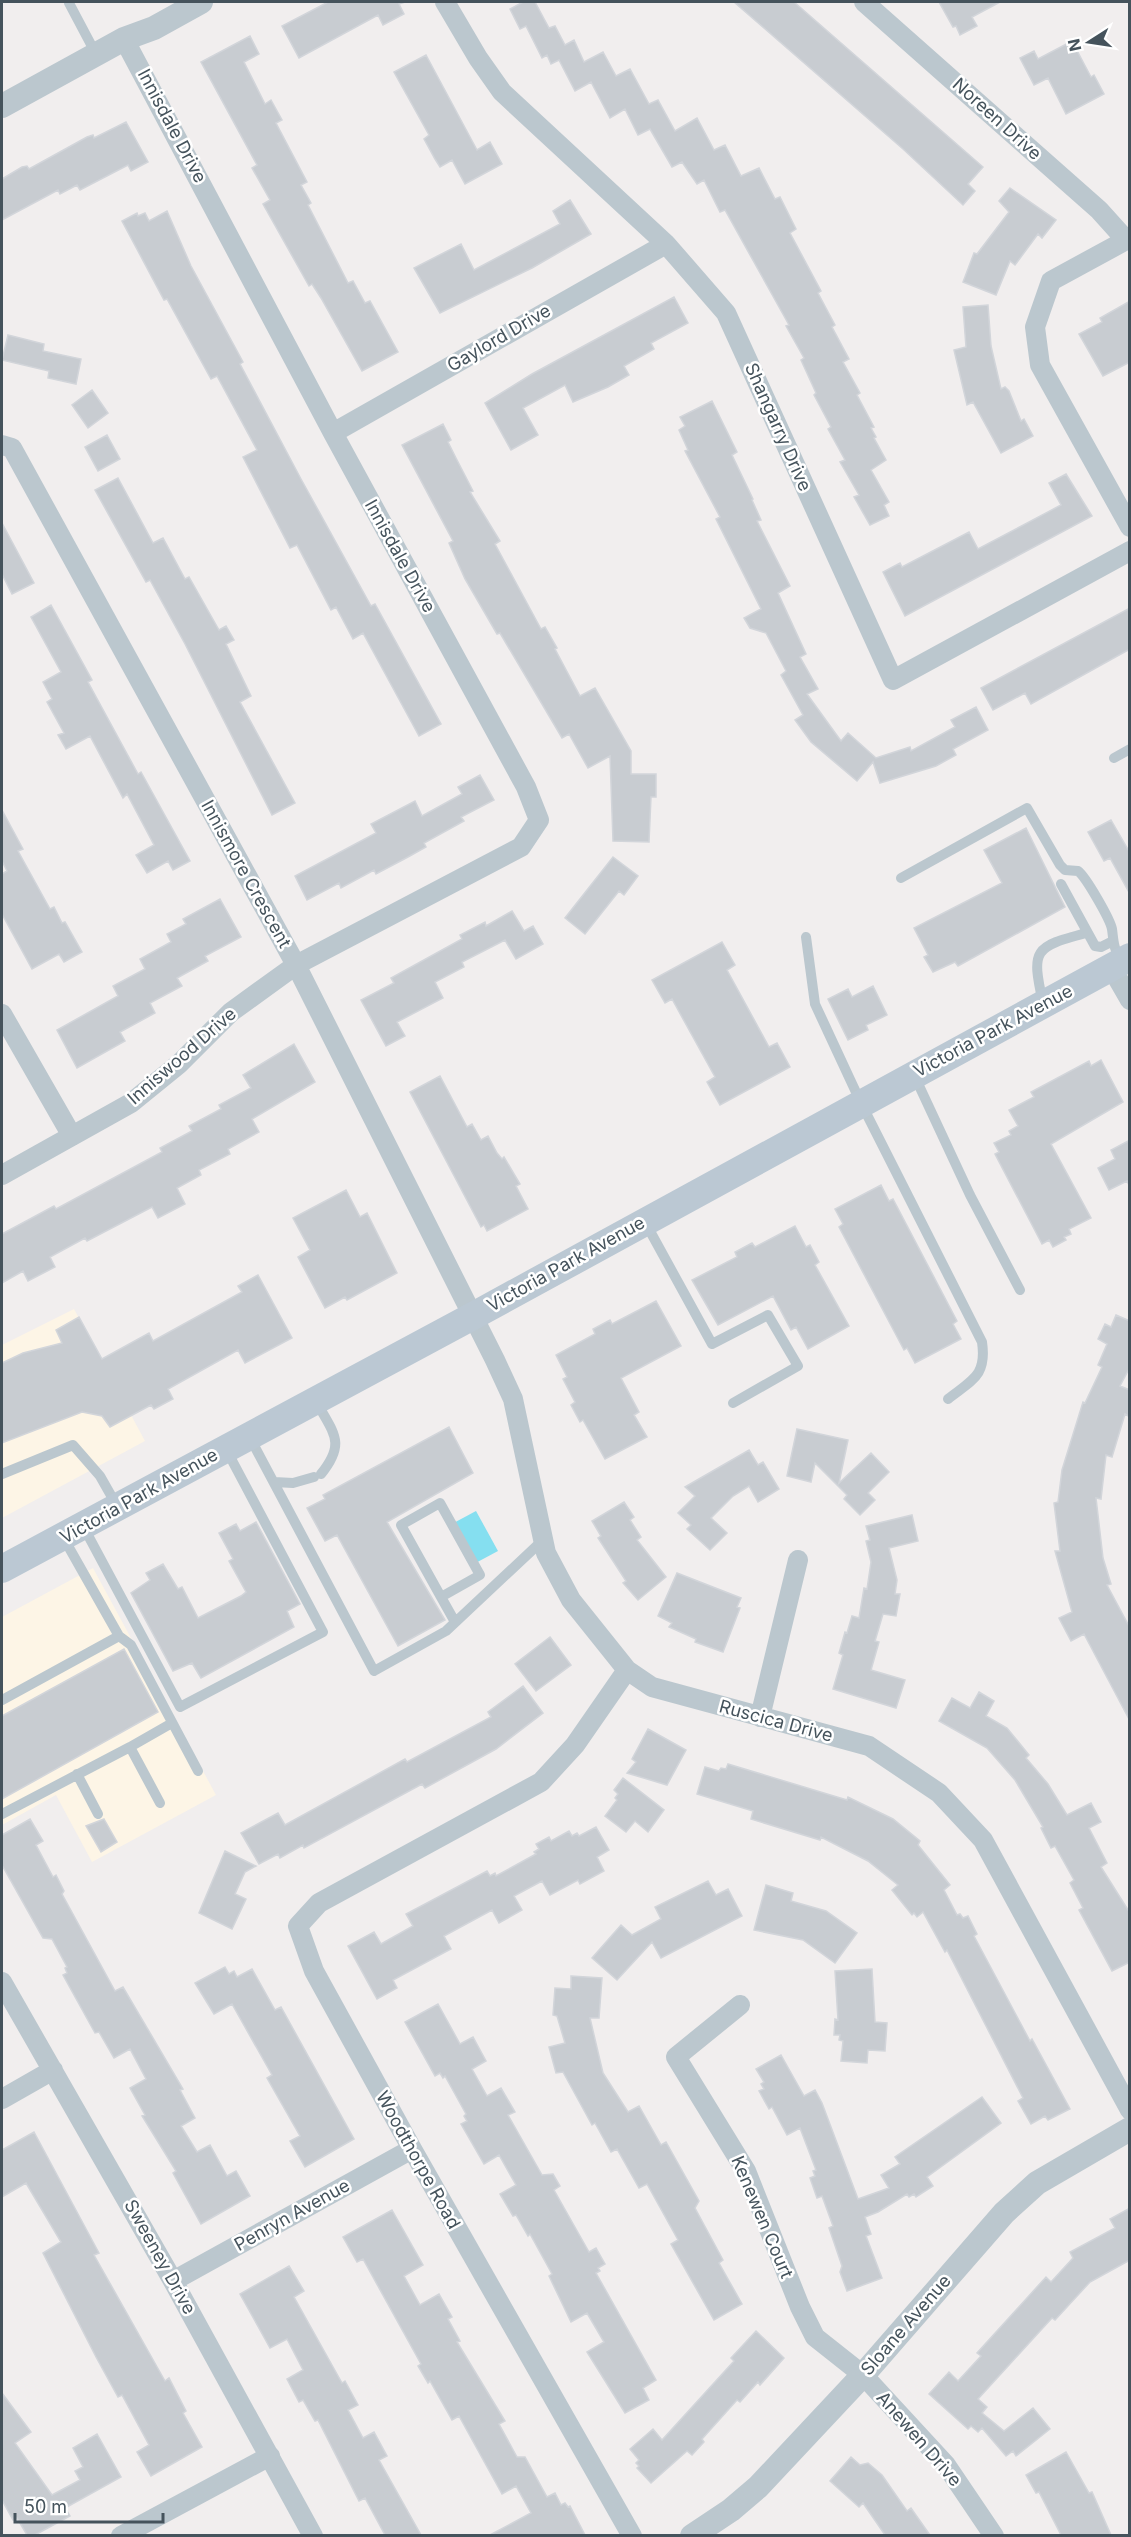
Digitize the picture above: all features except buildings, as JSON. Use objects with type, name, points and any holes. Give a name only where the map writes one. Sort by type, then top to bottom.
[{"type":"main road","name":"Victoria Park Avenue","points":[[2,1569],[473,1316],[1042,1003],[1118,957]]},
{"type":"street","points":[[2,106],[124,39],[154,28],[201,2]]},
{"type":"street","name":"Shangarry Drive","points":[[445,2],[478,58],[502,92],[666,244],[726,313],[893,680],[1130,551]]},
{"type":"street","name":"Noreen Drive","points":[[864,2],[1099,210],[1128,239]]},
{"type":"street","name":"Innisdale Drive","points":[[124,39],[333,433],[526,787],[539,820],[521,847],[296,965]]},
{"type":"street","points":[[1128,239],[1051,281],[1035,327],[1040,364],[1130,526]]},
{"type":"street","name":"Gaylord Drive","points":[[333,433],[666,244]]},
{"type":"street","name":"Innismore Crescent","points":[[2,446],[12,448],[296,965],[473,1316]]},
{"type":"street","points":[[1118,957],[1130,1000]]},
{"type":"street","name":"Inniswood Drive","points":[[2,1175],[131,1103],[178,1064],[231,1012],[296,965]]},
{"type":"street","points":[[2,1014],[72,1136]]},
{"type":"street","name":"Ruscica Drive","points":[[473,1316],[513,1399],[546,1553],[571,1600],[627,1670],[652,1687],[868,1746],[939,1792],[983,1840],[1130,2110]]},
{"type":"street","points":[[760,1717],[798,1560]]},
{"type":"street","name":"Woodthorpe Road","points":[[627,1670],[575,1746],[541,1782],[319,1903],[298,1926],[314,1971],[412,2149],[632,2535]]},
{"type":"street","name":"Sweeney Drive","points":[[2,1982],[173,2281],[313,2535]]},
{"type":"street","name":"Kenewen Court","points":[[740,2005],[676,2057],[747,2171],[800,2307],[815,2337],[863,2375]]},
{"type":"street","points":[[2,2098],[53,2070]]},
{"type":"street","name":"Sloane Avenue","points":[[692,2535],[731,2510],[758,2487],[863,2375],[1004,2213],[1037,2183],[1130,2129]]},
{"type":"street","name":"Penryn Avenue","points":[[173,2281],[412,2149]]},
{"type":"street","name":"Anewen Drive","points":[[863,2375],[946,2465],[994,2535]]},
{"type":"street","points":[[121,2535],[270,2456]]},
{"type":"lane","points":[[69,3],[96,54]]},
{"type":"lane","points":[[1114,758],[1130,749]]},
{"type":"lane","points":[[901,878],[1027,808],[1060,865],[1065,870],[1078,871],[1085,879],[1112,928],[1118,957]]},
{"type":"lane","points":[[1061,884],[1086,933],[1098,947],[1118,957]]},
{"type":"lane","points":[[1042,1003],[1036,972],[1036,961],[1040,951],[1058,939],[1086,933]]},
{"type":"lane","points":[[806,937],[815,1004],[861,1103],[982,1342],[985,1360],[980,1374],[948,1399]]},
{"type":"lane","points":[[913,1074],[970,1196],[1020,1290]]},
{"type":"lane","points":[[644,1221],[712,1344],[768,1315],[798,1366],[733,1403]]},
{"type":"lane","points":[[274,1482],[293,1483],[317,1476],[335,1456],[337,1444],[315,1400]]},
{"type":"lane","points":[[238,1442],[274,1482],[374,1671],[446,1631],[543,1540]]},
{"type":"lane","points":[[73,1532],[180,1707],[324,1632],[238,1442]]},
{"type":"lane","points":[[2,1474],[73,1445],[100,1476],[118,1507]]},
{"type":"lane","points":[[441,1597],[480,1575],[440,1503],[401,1525],[441,1597],[455,1622]]},
{"type":"lane","points":[[73,1532],[119,1636],[131,1645],[198,1771]]},
{"type":"lane","points":[[2,1700],[119,1636]]},
{"type":"lane","points":[[2,1814],[172,1723]]},
{"type":"lane","points":[[130,1747],[159,1803]]},
{"type":"lane","points":[[77,1774],[98,1814]]},
{"type":"shaded area","points":[[74,1309],[145,1441],[2,1518],[2,1345]]},
{"type":"shaded area","points":[[93,1568],[216,1795],[92,1862],[56,1795],[2,1825],[2,1617]]},
{"type":"water","points":[[476,1511],[498,1551],[470,1566],[448,1526]]}]
